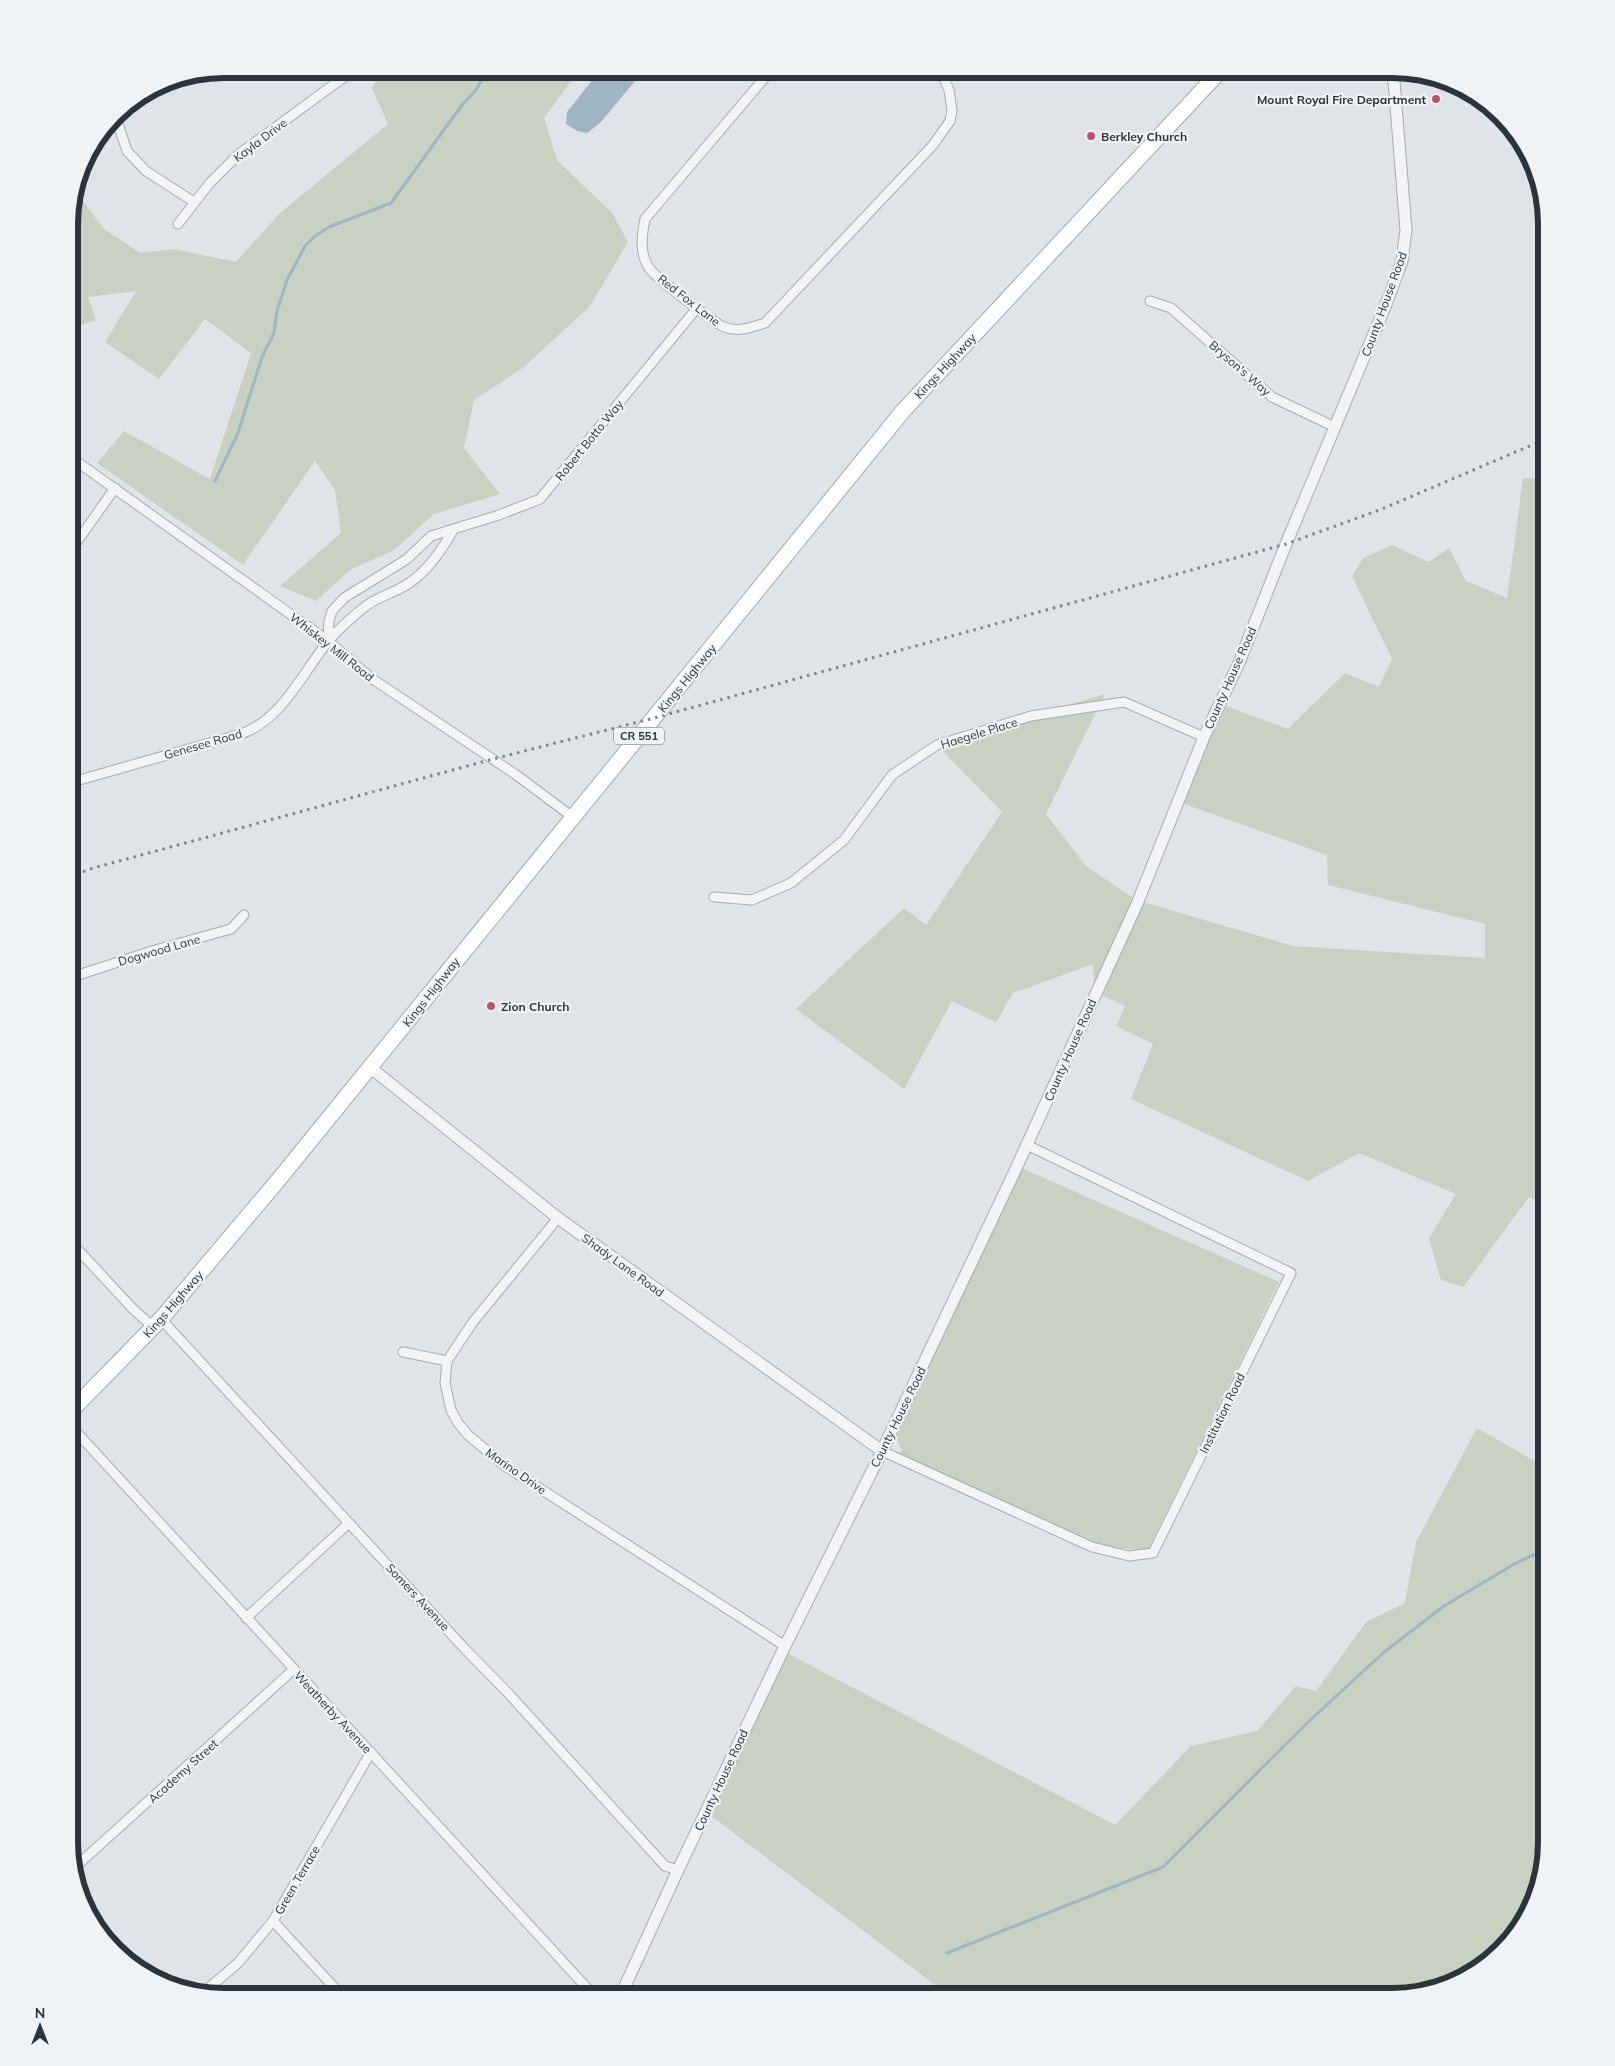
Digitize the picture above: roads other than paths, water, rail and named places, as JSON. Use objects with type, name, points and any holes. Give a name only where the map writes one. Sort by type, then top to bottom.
[{"type":"main road","name":"Kings Highway","points":[[78,1404],[157,1323],[371,1068],[470,943],[904,412],[1214,78]]},
{"type":"street","name":"Kayla Drive","points":[[178,224],[209,184],[239,154],[343,78]]},
{"type":"street","name":"Red Fox Lane","points":[[764,78],[645,219],[642,242],[643,252],[649,268],[696,308],[724,327],[744,330],[765,323],[933,145],[950,121],[952,111],[949,90],[943,78]]},
{"type":"street","name":"County House Road","points":[[624,1988],[785,1646],[882,1451],[1027,1145],[1137,904],[1204,738],[1239,663],[1385,307],[1404,254],[1406,218],[1393,78]]},
{"type":"street","points":[[118,123],[127,151],[146,171],[194,202]]},
{"type":"street","name":"Bryson's Way","points":[[1150,301],[1171,308],[1272,397],[1335,427]]},
{"type":"street","name":"Robert Botto Way","points":[[328,641],[329,622],[332,611],[344,598],[407,559],[431,536],[540,499],[696,308]]},
{"type":"street","name":"Whiskey Mill Road","points":[[78,462],[328,641],[371,678],[515,774],[574,818]]},
{"type":"street","points":[[78,540],[115,488]]},
{"type":"street","points":[[328,641],[362,608],[400,589],[414,579],[439,553],[453,530]]},
{"type":"street","name":"Genesee Road","points":[[78,779],[241,734],[257,727],[272,716],[328,641]]},
{"type":"street","name":"Haegele Place","points":[[714,897],[752,900],[791,884],[844,840],[892,775],[937,745],[1032,716],[1124,702],[1204,738]]},
{"type":"street","name":"Dogwood Lane","points":[[78,975],[155,950],[231,929],[244,915]]},
{"type":"street","name":"Shady Lane Road","points":[[371,1068],[558,1218],[882,1451]]},
{"type":"street","name":"Institution Road","points":[[882,1451],[1092,1547],[1129,1556],[1153,1553],[1291,1273],[1027,1145]]},
{"type":"street","name":"Marino Drive","points":[[558,1218],[472,1322],[447,1361],[445,1383],[451,1410],[458,1423],[468,1435],[505,1466],[785,1646]]},
{"type":"street","name":"Somers Avenue","points":[[78,1250],[133,1309],[157,1323],[349,1523],[509,1694],[665,1866],[678,1870]]},
{"type":"street","points":[[403,1352],[447,1361]]},
{"type":"street","name":"Weatherby Avenue","points":[[78,1434],[293,1670],[589,1988]]},
{"type":"street","points":[[246,1618],[349,1523]]},
{"type":"street","name":"Academy Street","points":[[79,1863],[293,1670]]},
{"type":"street","name":"Green Terrace","points":[[209,1988],[238,1963],[273,1921],[371,1752]]},
{"type":"street","points":[[273,1921],[335,1988]]},
{"type":"water","points":[[594,78],[638,78],[601,122],[587,133],[577,131],[566,124],[567,112]]},
{"type":"waterway","points":[[215,481],[238,433],[262,357],[274,333],[277,311],[287,280],[305,246],[315,236],[329,227],[391,203],[462,105],[476,90],[483,78]]},
{"type":"waterway","points":[[947,1953],[1163,1867],[1306,1724],[1383,1653],[1444,1606],[1516,1563],[1538,1553]]},
{"type":"railway","points":[[78,874],[1286,544],[1382,509],[1538,442]]},
{"type":"place","name":"Mount Royal Fire Department","points":[[1436,99]]},
{"type":"place","name":"Berkley Church","points":[[1091,136]]},
{"type":"place","name":"Zion Church","points":[[491,1006]]}]
